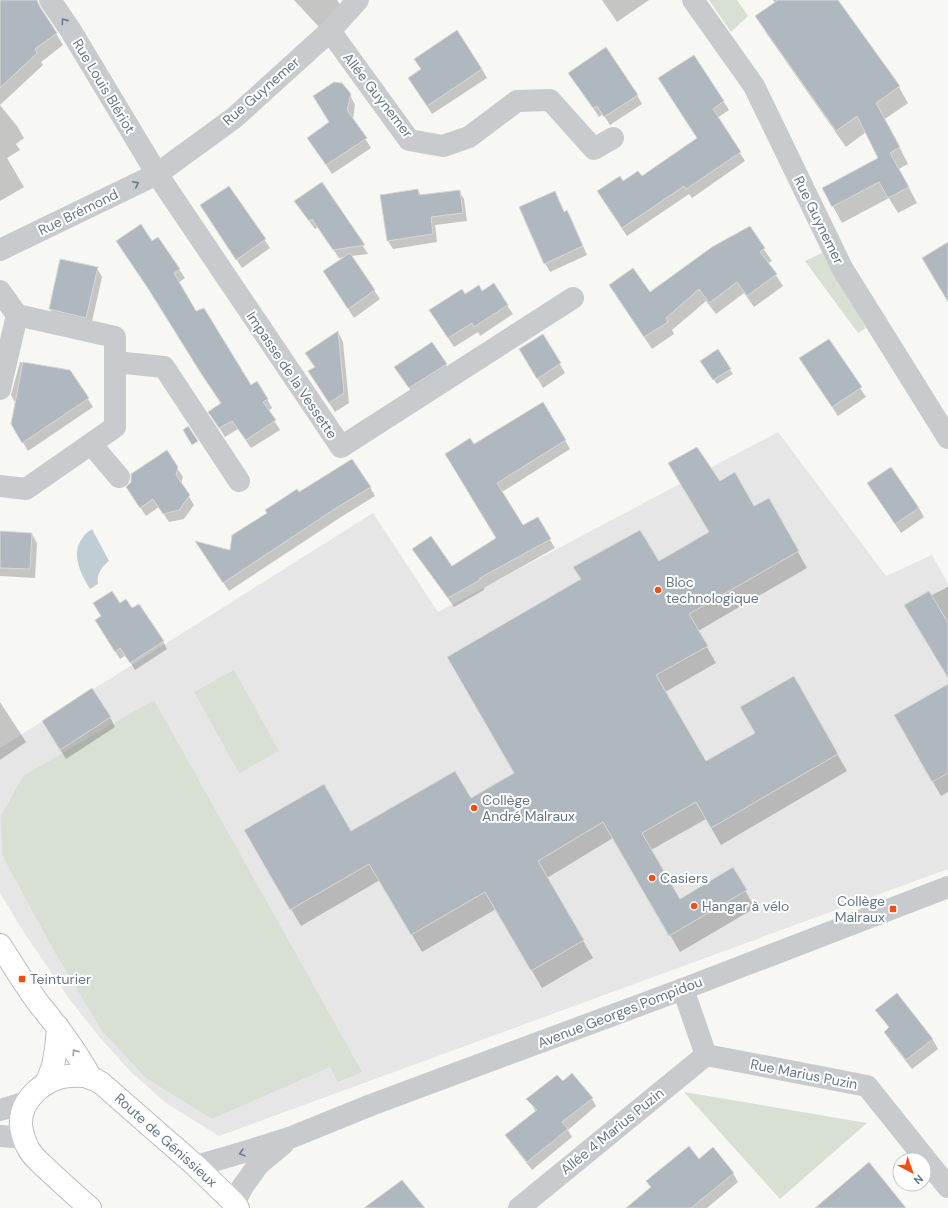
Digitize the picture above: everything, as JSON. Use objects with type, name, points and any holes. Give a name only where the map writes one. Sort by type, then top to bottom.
[{"type":"main road","points":[[0,945],[22,979],[85,1066],[90,1078]]},
{"type":"main road","name":"Route de Génissieux","points":[[46,1084],[53,1066],[58,1027]]},
{"type":"main road","name":"Route de Génissieux","points":[[90,1208],[36,1159],[28,1148],[24,1138],[21,1125],[27,1102],[33,1094],[58,1077],[79,1076],[90,1078],[101,1083],[196,1166],[236,1206]]},
{"type":"street","name":"Rue Louis Blériot","points":[[50,0],[71,31],[157,174]]},
{"type":"street","name":"Rue Guynemer","points":[[157,174],[234,118],[330,31],[358,0]]},
{"type":"street","name":"Rue Guynemer","points":[[693,0],[754,86],[842,268],[948,438]]},
{"type":"street","name":"Allée Guynemer","points":[[330,31],[409,140],[443,146],[469,137],[517,101],[550,100],[594,149],[613,138]]},
{"type":"street","name":"Rue Brémond","points":[[0,250],[157,174]]},
{"type":"street","name":"Impasse de la Vessette","points":[[157,174],[341,448],[573,298]]},
{"type":"street","points":[[0,291],[17,315],[114,337],[115,362],[115,427],[26,489],[0,486]]},
{"type":"street","points":[[0,389],[17,315]]},
{"type":"street","points":[[115,362],[164,367],[238,481]]},
{"type":"street","points":[[91,444],[119,477]]},
{"type":"street","name":"Avenue Georges Pompidou","points":[[196,1166],[292,1137],[371,1105],[683,989],[948,887]]},
{"type":"street","points":[[683,989],[706,1055]]},
{"type":"street","name":"Rue Marius Puzin","points":[[706,1055],[867,1086],[948,1188]]},
{"type":"street","name":"Allée 4 Marius Puzin","points":[[519,1208],[706,1055]]},
{"type":"street","points":[[0,1110],[27,1102]]},
{"type":"street","points":[[0,1136],[24,1138]]},
{"type":"street","name":"Avenue Georges Pompidou","points":[[236,1206],[243,1186],[259,1164],[292,1137]]},
{"type":"shaded area","points":[[709,0],[737,0],[748,16],[731,32]]},
{"type":"shaded area","points":[[822,253],[866,328],[858,333],[805,261]]},
{"type":"shaded area","name":"Collège André Malraux","points":[[778,432],[886,576],[932,555],[948,584],[948,869],[219,1136],[166,1103],[131,1072],[102,1040],[70,1000],[23,931],[0,893],[0,748],[373,513],[438,612]]},
{"type":"shaded area","points":[[92,529],[109,561],[100,571],[98,584],[90,589],[81,573],[77,557],[77,549],[84,535]]},
{"type":"shaded area","points":[[234,670],[279,751],[239,773],[194,692]]},
{"type":"shaded area","points":[[154,700],[362,1072],[338,1082],[330,1067],[212,1119],[146,1078],[102,1031],[53,949],[2,855],[1,816],[23,776]]},
{"type":"shaded area","points":[[684,1092],[867,1123],[780,1199]]},
{"type":"building","points":[[0,0],[37,0],[57,33],[35,49],[37,53],[0,88]]},
{"type":"building","points":[[778,0],[838,0],[900,86],[876,103],[900,147],[890,153],[909,187],[888,198],[879,182],[832,207],[822,188],[878,158],[857,116],[836,131],[755,16]]},
{"type":"building","points":[[457,30],[482,69],[427,106],[408,78],[421,69],[414,59]]},
{"type":"building","points":[[606,47],[638,95],[604,117],[597,106],[593,108],[568,73]]},
{"type":"building","points":[[694,55],[724,101],[713,109],[741,152],[686,189],[684,186],[622,228],[597,191],[620,176],[623,181],[638,171],[642,176],[697,138],[658,78]]},
{"type":"building","points":[[334,82],[342,83],[351,94],[347,110],[367,138],[326,165],[307,138],[329,122],[313,96]]},
{"type":"building","points":[[322,182],[365,245],[333,250],[312,219],[309,221],[294,201]]},
{"type":"building","points":[[229,186],[266,239],[236,260],[200,205]]},
{"type":"building","points":[[418,189],[419,195],[460,190],[463,213],[431,217],[433,234],[387,241],[380,195]]},
{"type":"building","points":[[555,191],[564,212],[567,210],[583,246],[544,264],[519,207]]},
{"type":"building","points":[[141,224],[152,241],[158,237],[180,269],[174,273],[196,311],[204,308],[251,385],[257,381],[268,399],[263,402],[276,420],[246,440],[232,421],[219,428],[208,412],[221,403],[116,241]]},
{"type":"building","points":[[750,226],[765,248],[760,252],[777,274],[747,296],[737,282],[709,303],[699,289],[666,318],[668,322],[644,337],[609,285],[633,268],[650,292],[712,247]]},
{"type":"building","points":[[948,242],[948,302],[922,258]]},
{"type":"building","points":[[350,253],[375,290],[348,309],[323,271]]},
{"type":"building","points":[[60,259],[98,267],[86,318],[49,309]]},
{"type":"building","points":[[494,283],[508,305],[474,327],[472,323],[448,338],[429,310],[462,289],[465,294],[479,285],[482,291]]},
{"type":"building","points":[[338,331],[344,393],[329,403],[308,371],[315,367],[305,353]]},
{"type":"building","points":[[543,334],[561,363],[537,379],[519,349]]},
{"type":"building","points":[[829,339],[862,387],[832,407],[799,358]]},
{"type":"building","points":[[432,342],[447,364],[409,388],[394,367]]},
{"type":"building","points":[[718,349],[731,369],[713,380],[700,361]]},
{"type":"building","points":[[23,362],[70,370],[89,398],[22,443],[11,424]]},
{"type":"building","points":[[543,402],[566,440],[497,483],[523,525],[538,517],[551,539],[480,578],[480,580],[448,598],[412,549],[431,536],[452,566],[496,538],[445,454],[470,438],[474,444]]},
{"type":"building","points":[[188,426],[198,441],[192,445],[183,430]]},
{"type":"building","points":[[697,447],[720,481],[735,472],[754,506],[769,498],[799,551],[689,614],[708,646],[656,675],[706,761],[755,733],[740,707],[794,676],[838,754],[711,828],[696,802],[642,833],[680,899],[733,867],[747,890],[669,936],[603,822],[538,861],[584,940],[531,971],[485,892],[411,935],[369,864],[290,910],[244,830],[324,784],[351,831],[455,771],[471,798],[514,773],[447,657],[581,579],[573,567],[640,530],[659,561],[709,532],[668,463]]},
{"type":"building","points":[[167,450],[178,467],[176,475],[190,495],[179,510],[163,514],[153,499],[140,508],[126,487],[131,482],[131,474]]},
{"type":"building","points":[[352,459],[371,487],[336,508],[223,583],[195,541],[230,550],[232,535],[267,513],[265,510],[297,489],[299,492]]},
{"type":"building","points":[[891,467],[919,508],[895,524],[867,483]]},
{"type":"building","points":[[0,531],[32,533],[30,569],[0,568]]},
{"type":"building","points":[[112,591],[120,603],[126,599],[132,608],[139,604],[164,641],[130,663],[120,648],[115,652],[95,620],[101,616],[93,603]]},
{"type":"building","points":[[929,591],[948,623],[948,678],[904,605]]},
{"type":"building","points":[[948,684],[948,773],[932,782],[894,715]]},
{"type":"building","points":[[92,688],[111,717],[60,750],[42,721]]},
{"type":"building","points":[[897,993],[933,1039],[906,1060],[884,1032],[889,1027],[875,1010]]},
{"type":"building","points":[[572,1073],[593,1098],[562,1122],[568,1129],[527,1162],[505,1135],[537,1110],[526,1099],[557,1075],[563,1081]]},
{"type":"building","points":[[689,1146],[699,1159],[713,1147],[734,1173],[691,1208],[626,1208],[651,1187],[646,1181]]},
{"type":"building","points":[[869,1162],[906,1208],[815,1208]]},
{"type":"building","points":[[402,1180],[425,1208],[364,1208]]},
{"type":"place","name":"Bloc technologique","points":[[658,590]]},
{"type":"place","name":"Collège André Malraux","points":[[474,808]]},
{"type":"place","name":"Casiers","points":[[652,878]]},
{"type":"place","name":"Hangar à vélo","points":[[694,906]]},
{"type":"place","name":"Collège Malraux","points":[[893,909]]},
{"type":"place","name":"Teinturier","points":[[22,979]]}]
